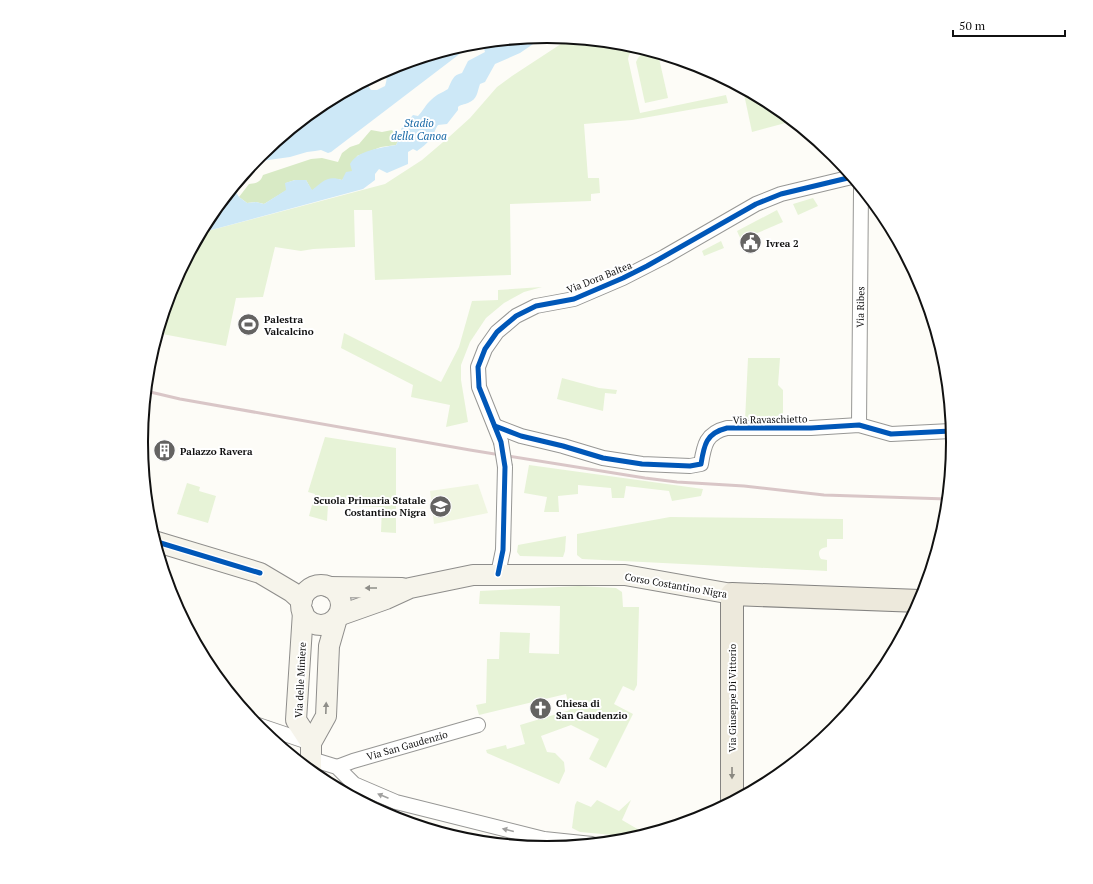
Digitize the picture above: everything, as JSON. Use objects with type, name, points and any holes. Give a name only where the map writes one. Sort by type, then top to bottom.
[{"type":"main road","name":"Corso Costantino Nigra","points":[[161,543],[260,573],[278,572],[312,597],[410,588],[473,575],[498,574],[630,576],[732,594],[912,601]]},
{"type":"main road","name":"Corso Costantino Nigra","points":[[312,597],[309,620],[320,625],[329,623],[338,617],[386,599],[410,588]]},
{"type":"main road","points":[[311,758],[326,716],[329,646],[341,608],[340,598],[333,589],[312,597]]},
{"type":"main road","name":"Via Giuseppe Di Vittorio","points":[[732,594],[732,795]]},
{"type":"main road","name":"Via delle Miniere","points":[[311,758],[296,720],[312,597]]},
{"type":"street","name":"Via Dora Baltea","points":[[498,574],[503,550],[505,467],[501,442],[479,387],[478,367],[485,349],[497,332],[516,316],[536,306],[574,299],[623,278],[664,257],[756,204],[781,194],[846,179]]},
{"type":"street","name":"Via Ribes","points":[[859,425],[861,197]]},
{"type":"street","name":"Via Ravaschietto","points":[[495,426],[521,436],[604,458],[642,464],[690,466],[702,464],[705,444],[717,431],[727,428],[811,428],[859,425],[891,434],[946,431]]},
{"type":"street","name":"Via San Gaudenzio","points":[[337,766],[478,725]]},
{"type":"street","points":[[280,739],[311,758],[337,766],[354,784],[396,802],[544,839],[558,841]]},
{"type":"green space","points":[[561,44],[599,46],[631,53],[628,59],[640,113],[726,95],[728,103],[632,120],[584,124],[588,178],[599,178],[600,193],[591,194],[591,201],[510,204],[511,275],[375,280],[372,210],[354,210],[355,247],[301,251],[275,247],[263,297],[236,298],[226,346],[163,334],[178,289],[208,231],[385,184],[422,160],[470,118],[497,87]]},
{"type":"green space","points":[[641,55],[659,60],[668,98],[645,103],[636,62]]},
{"type":"green space","points":[[744,95],[786,123],[752,132]]},
{"type":"green space","points":[[371,130],[382,132],[392,130],[399,139],[396,145],[381,147],[357,156],[353,171],[342,180],[330,180],[322,183],[312,191],[306,180],[295,180],[286,183],[287,190],[264,204],[256,202],[247,203],[239,197],[249,184],[256,183],[262,178],[263,175],[311,159],[322,158],[338,162],[342,153],[350,147],[359,144]]},
{"type":"green space","points":[[813,198],[818,206],[798,215],[793,204]]},
{"type":"green space","points":[[777,210],[783,222],[741,240],[737,231]]},
{"type":"green space","points":[[721,241],[724,248],[704,256],[702,251]]},
{"type":"green space","points":[[542,287],[524,292],[504,303],[486,318],[470,342],[461,365],[461,380],[468,422],[446,427],[450,405],[411,397],[413,385],[341,348],[344,333],[441,382],[459,347],[472,301],[498,300],[498,290]]},
{"type":"green space","points":[[748,358],[780,358],[778,385],[783,390],[783,422],[745,421]]},
{"type":"green space","points":[[562,378],[599,388],[617,390],[616,394],[605,393],[603,411],[557,399]]},
{"type":"green space","points":[[325,437],[396,448],[396,533],[381,532],[382,507],[328,505],[327,521],[309,516],[315,494],[308,492]]},
{"type":"green space","points":[[529,465],[703,489],[701,496],[672,501],[669,491],[626,486],[624,498],[612,498],[611,488],[578,485],[578,494],[558,496],[559,512],[544,512],[547,497],[524,493]]},
{"type":"green space","points":[[187,483],[200,487],[199,491],[216,496],[208,523],[177,514]]},
{"type":"green space","points":[[478,484],[488,513],[434,524],[430,491]]},
{"type":"green space","points":[[670,517],[843,519],[843,539],[827,539],[827,547],[819,551],[819,556],[821,559],[827,560],[827,571],[582,559],[577,555],[577,534]]},
{"type":"green space","points":[[566,536],[563,557],[520,556],[517,552],[518,545]]},
{"type":"green space","points":[[579,586],[616,588],[622,592],[623,607],[639,607],[637,685],[634,691],[623,686],[614,704],[633,714],[606,768],[589,759],[599,739],[571,725],[541,736],[547,752],[555,753],[564,762],[565,771],[559,784],[487,753],[486,750],[506,745],[507,749],[525,744],[520,725],[570,710],[566,694],[479,715],[476,705],[486,703],[487,659],[499,659],[500,632],[530,633],[529,653],[559,654],[560,606],[479,604],[480,591]]},
{"type":"green space","points":[[597,800],[619,811],[631,800],[622,820],[639,830],[614,835],[580,832],[572,828],[575,805],[577,801],[591,807]]},
{"type":"water","name":"Stadio della Canoa","points":[[534,43],[520,53],[495,64],[485,82],[480,84],[477,95],[474,99],[468,103],[460,105],[447,124],[438,125],[433,136],[422,148],[417,151],[413,149],[408,152],[408,164],[387,173],[379,169],[375,174],[375,180],[363,189],[208,231],[236,192],[239,197],[247,203],[256,202],[264,204],[286,190],[285,183],[295,180],[306,180],[312,190],[322,182],[329,179],[333,178],[342,180],[346,172],[352,171],[350,164],[358,156],[370,150],[396,145],[399,139],[398,135],[402,131],[401,129],[413,115],[418,116],[433,98],[448,89],[455,77],[462,73],[468,61],[485,52],[484,48],[494,46]]},
{"type":"water","points":[[461,53],[331,152],[328,153],[321,150],[290,157],[263,161],[283,142],[325,110],[368,85],[371,90],[377,90],[385,86],[386,77],[418,64]]},
{"type":"railway","points":[[151,392],[180,399],[470,450],[645,478],[677,482],[744,486],[824,495],[941,499]]},
{"type":"cycle path","points":[[498,574],[503,550],[505,467],[501,442],[479,387],[478,367],[485,349],[497,332],[516,316],[536,306],[574,299],[623,278],[756,204],[781,194],[846,179]]},
{"type":"cycle path","points":[[495,426],[521,436],[563,446],[603,458],[642,464],[690,466],[701,464],[703,451],[707,441],[714,433],[727,428],[811,428],[859,425],[891,434],[946,431]]},
{"type":"cycle path","points":[[161,543],[260,573]]},
{"type":"place","name":"Ivrea 2","points":[[751,243]]},
{"type":"place","name":"Palestra Valcalcino","points":[[249,325]]},
{"type":"place","name":"Palazzo Ravera","points":[[165,451]]},
{"type":"place","name":"Scuola Primaria Statale Costantino Nigra","points":[[441,506]]},
{"type":"place","name":"Chiesa di San Gaudenzio","points":[[540,709]]}]
